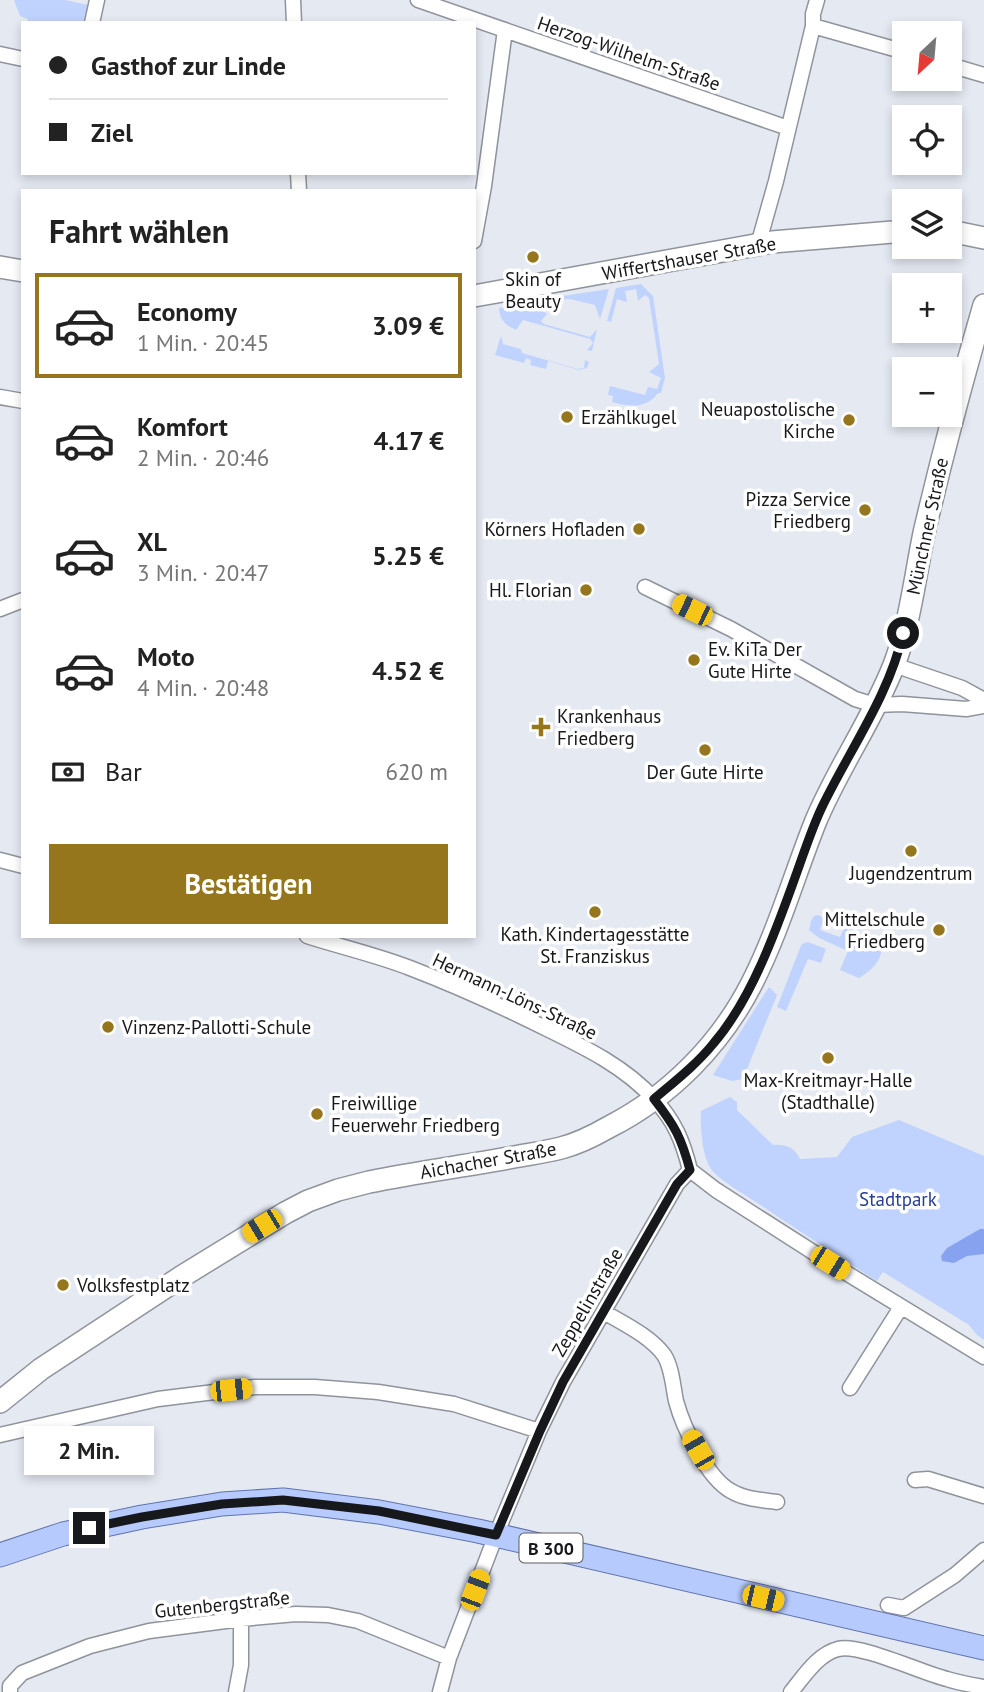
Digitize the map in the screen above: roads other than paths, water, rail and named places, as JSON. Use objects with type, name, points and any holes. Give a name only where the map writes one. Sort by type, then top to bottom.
[{"type":"main road","name":"Wiffertshauser Straße","points":[[476,296],[758,245],[892,232]]},
{"type":"main road","points":[[962,233],[984,238]]},
{"type":"main road","points":[[0,267],[21,271]]},
{"type":"main road","name":"Münchner Straße","points":[[876,705],[901,642],[951,420],[984,305]]},
{"type":"main road","name":"Aichacher Straße","points":[[0,1402],[41,1369],[181,1277],[308,1201],[369,1182],[563,1148],[609,1128],[654,1099],[713,1044],[752,982],[821,808],[876,705]]},
{"type":"main road","name":"B 300","points":[[1,1554],[63,1534],[142,1517],[222,1504],[283,1500],[379,1511],[496,1535],[984,1648]]},
{"type":"street","points":[[92,21],[97,0]]},
{"type":"street","points":[[293,0],[293,21]]},
{"type":"street","name":"Herzog-Wilhelm-Straße","points":[[418,0],[788,128]]},
{"type":"street","points":[[758,245],[776,181],[817,0]]},
{"type":"street","points":[[813,26],[892,48]]},
{"type":"street","points":[[476,230],[505,30]]},
{"type":"street","points":[[0,54],[21,59]]},
{"type":"street","points":[[962,69],[984,75]]},
{"type":"street","points":[[0,397],[21,401]]},
{"type":"street","points":[[645,587],[731,629],[848,696],[876,705],[902,704],[966,709],[984,706]]},
{"type":"street","points":[[0,609],[21,601]]},
{"type":"street","points":[[894,665],[962,688],[984,700]]},
{"type":"street","points":[[0,860],[21,865]]},
{"type":"street","name":"Hermann-Löns-Straße","points":[[314,938],[409,967],[525,1018],[621,1069],[654,1099]]},
{"type":"street","points":[[654,1099],[677,1131],[690,1170],[716,1190],[984,1357]]},
{"type":"street","name":"Zeppelinstraße","points":[[443,1691],[449,1658],[496,1535],[563,1382],[677,1184],[690,1170]]},
{"type":"street","points":[[850,1388],[901,1307]]},
{"type":"street","points":[[604,1312],[655,1344],[666,1359],[680,1416],[718,1482],[739,1496],[777,1502]]},
{"type":"street","points":[[0,1435],[158,1399],[255,1388],[315,1387],[378,1392],[454,1404],[540,1431]]},
{"type":"street","points":[[915,1479],[928,1479],[984,1496]]},
{"type":"street","points":[[888,1605],[904,1608],[955,1575],[984,1550]]},
{"type":"street","name":"Gutenbergstraße","points":[[10,1692],[10,1686],[22,1673],[90,1646],[149,1631],[296,1614],[328,1615],[358,1621],[449,1658]]},
{"type":"street","points":[[236,1692],[241,1665],[241,1619]]},
{"type":"street","points":[[791,1692],[821,1658],[836,1649],[849,1647],[948,1680],[984,1687]]},
{"type":"water","points":[[984,1229],[984,1254],[967,1256],[954,1263],[942,1261],[941,1256],[947,1248]]},
{"type":"place","name":"Skin of Beauty","points":[[533,257]]},
{"type":"place","name":"Erzählkugel","points":[[567,417]]},
{"type":"place","name":"Neuapostolische Kirche","points":[[849,420]]},
{"type":"place","name":"Pizza Service Friedberg","points":[[865,510]]},
{"type":"place","name":"Körners Hofladen","points":[[639,529]]},
{"type":"place","name":"Hl. Florian","points":[[586,590]]},
{"type":"place","name":"Ev. KiTa Der Gute Hirte","points":[[694,660]]},
{"type":"place","name":"Krankenhaus Friedberg","points":[[541,727]]},
{"type":"place","name":"Der Gute Hirte","points":[[705,750]]},
{"type":"place","name":"Jugendzentrum","points":[[911,851]]},
{"type":"place","name":"Kath. Kindertagesstätte St. Franziskus","points":[[595,912]]},
{"type":"place","name":"Mittelschule Friedberg","points":[[939,930]]},
{"type":"place","name":"Vinzenz-Pallotti-Schule","points":[[108,1027]]},
{"type":"place","name":"Max-Kreitmayr-Halle (Stadthalle)","points":[[828,1058]]},
{"type":"place","name":"Freiwillige Feuerwehr Friedberg","points":[[317,1114]]},
{"type":"place","name":"Volksfestplatz","points":[[63,1285]]},
{"type":"park label","name":"Stadtpark","points":[[898,1199]]}]
